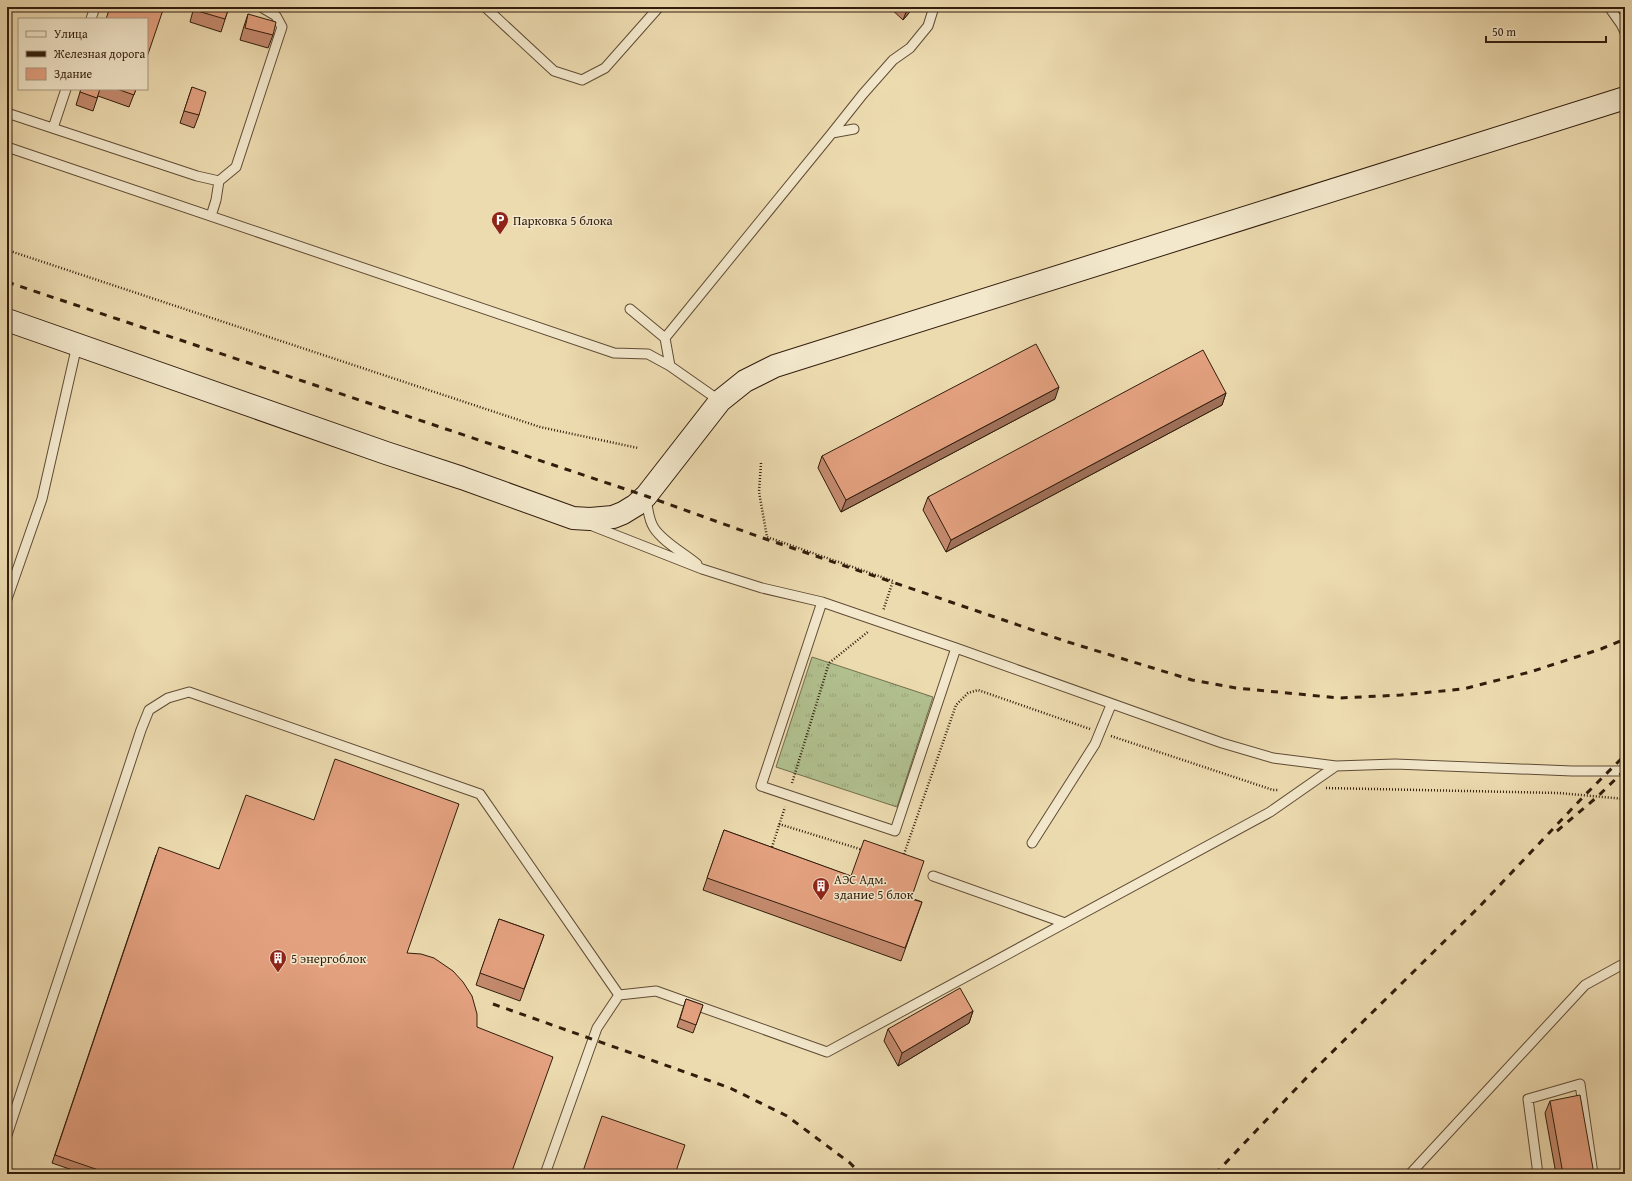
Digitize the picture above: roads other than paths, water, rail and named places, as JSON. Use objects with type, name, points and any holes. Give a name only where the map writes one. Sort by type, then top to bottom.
[{"type":"main road","points":[[7,320],[574,518],[590,519],[613,516],[623,513],[646,496],[720,401],[744,380],[774,366],[1625,98]]},
{"type":"lane","points":[[91,18],[95,7]]},
{"type":"lane","points":[[211,216],[216,200],[219,181],[236,167],[282,27],[276,16],[261,7]]},
{"type":"lane","points":[[485,7],[554,71],[582,80],[605,68],[659,7]]},
{"type":"lane","points":[[665,338],[863,94],[893,60],[910,48],[928,26],[934,7]]},
{"type":"lane","points":[[1609,7],[1625,32]]},
{"type":"lane","points":[[53,128],[66,90]]},
{"type":"lane","points":[[7,113],[196,176],[219,181]]},
{"type":"lane","points":[[832,133],[854,129]]},
{"type":"lane","points":[[7,147],[614,353],[648,354],[670,366],[720,401]]},
{"type":"lane","points":[[630,309],[665,338],[670,366]]},
{"type":"lane","points":[[7,600],[42,499],[77,345]]},
{"type":"lane","points":[[646,496],[650,518],[654,529],[702,569]]},
{"type":"lane","points":[[574,518],[702,569],[762,588],[822,602],[1222,743],[1273,758],[1336,766],[1395,764],[1572,771],[1625,770]]},
{"type":"lane","points":[[822,602],[761,786],[895,831],[956,648]]},
{"type":"lane","points":[[7,1135],[141,730],[149,710],[168,698],[189,692],[480,794],[619,995]]},
{"type":"lane","points":[[1032,843],[1095,744],[1111,704]]},
{"type":"lane","points":[[619,995],[656,991],[827,1052],[1270,812],[1336,766]]},
{"type":"lane","points":[[933,876],[1065,923]]},
{"type":"lane","points":[[1410,1174],[1585,986],[1625,963]]},
{"type":"lane","points":[[545,1174],[597,1028],[619,995]]},
{"type":"lane","points":[[1538,1174],[1528,1099],[1580,1084],[1594,1174]]},
{"type":"railway","points":[[7,282],[646,496],[757,536],[1068,642],[1192,680],[1236,688],[1339,698],[1401,695],[1463,689],[1530,672],[1601,649],[1625,639]]},
{"type":"railway","points":[[1215,1174],[1311,1073],[1480,906],[1625,755]]},
{"type":"railway","points":[[1557,831],[1597,797],[1625,770]]},
{"type":"railway","points":[[493,1004],[730,1088],[787,1116],[850,1163],[861,1174]]},
{"type":"place","name":"Парковка 5 блока","points":[[500,235]]},
{"type":"place","name":"АЭС Адм. здание 5 блок","points":[[821,901]]},
{"type":"place","name":"5 энергоблок","points":[[278,973]]}]
